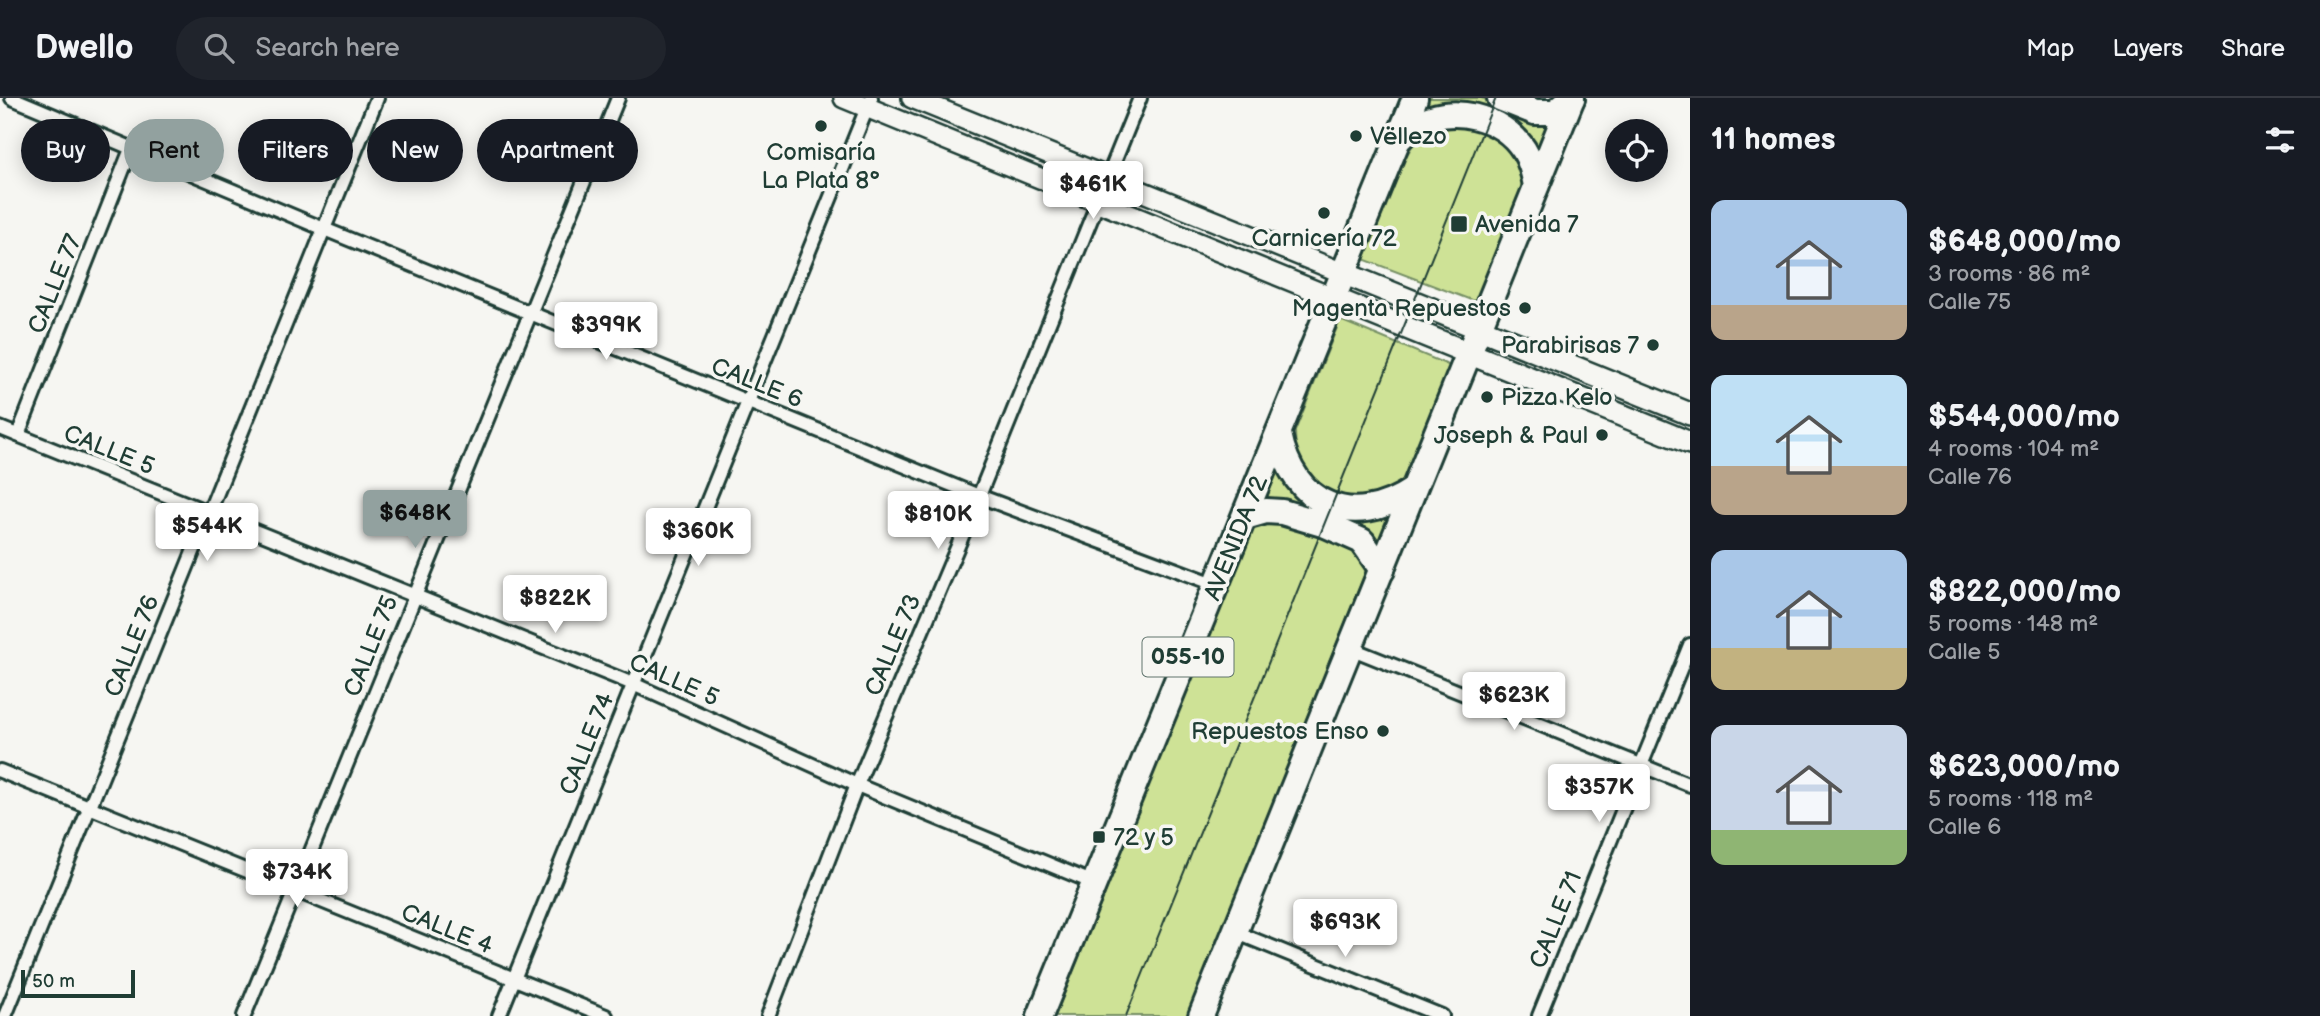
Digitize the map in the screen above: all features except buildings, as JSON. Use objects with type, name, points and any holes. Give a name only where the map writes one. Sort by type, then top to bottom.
[{"type":"highway","name":"AVENIDA 72","points":[[1040,1016],[1415,98]]},
{"type":"highway","points":[[1500,98],[1535,112],[1555,112],[1572,98]]},
{"type":"highway","points":[[1201,1016],[1572,98]]},
{"type":"highway","points":[[1399,139],[1418,124],[1440,115],[1464,114],[1487,120],[1508,132],[1524,149],[1536,186]]},
{"type":"highway","points":[[1279,434],[1284,457],[1295,478],[1312,495],[1333,506],[1354,510],[1375,509],[1395,502],[1413,490]]},
{"type":"highway","points":[[1245,517],[1266,511],[1282,512],[1326,524],[1362,541],[1382,570]]},
{"type":"main road","points":[[844,98],[869,103],[1098,201],[1690,443]]},
{"type":"main road","points":[[912,98],[1690,414]]},
{"type":"street","name":"CALLE 6","points":[[12,98],[124,146]]},
{"type":"street","name":"CALLE 76","points":[[5,1016],[377,98]]},
{"type":"street","name":"CALLE 75","points":[[244,1016],[618,98]]},
{"type":"street","name":"CALLE 73","points":[[768,1016],[857,785],[979,496],[1140,98]]},
{"type":"street","name":"CALLE 74","points":[[499,1016],[869,103]]},
{"type":"street","name":"CALLE 77","points":[[18,435],[124,167]]},
{"type":"street","name":"CALLE 6","points":[[211,182],[979,496],[1217,585]]},
{"type":"street","name":"CALLE 5","points":[[0,428],[633,684],[857,785],[1094,883]]},
{"type":"street","name":"CALLE 71","points":[[1539,1016],[1690,645]]},
{"type":"street","points":[[1350,648],[1690,785]]},
{"type":"street","name":"CALLE 4","points":[[0,771],[606,1016]]},
{"type":"street","points":[[1235,932],[1442,1016]]},
{"type":"green space","points":[[1428,98],[1481,98],[1553,120],[1539,156],[1526,135],[1422,112]]},
{"type":"green space","points":[[1453,125],[1482,131],[1506,142],[1522,163],[1525,176],[1523,201],[1479,303],[1363,259],[1405,158],[1415,141],[1432,130]]},
{"type":"green space","points":[[1340,320],[1453,367],[1403,481],[1392,492],[1363,504],[1313,487],[1296,454],[1295,431]]},
{"type":"green space","points":[[1278,470],[1297,497],[1328,517],[1365,521],[1389,515],[1376,549],[1265,501]]},
{"type":"green space","points":[[1266,517],[1357,546],[1367,568],[1187,1016],[1055,1016],[1255,524]]},
{"type":"tram line","points":[[1126,1016],[1496,98]]},
{"type":"place","name":"Comisaría La Plata 8°","points":[[821,126]]},
{"type":"place","name":"Vëllezo","points":[[1356,136]]},
{"type":"place","name":"Carnicería 72","points":[[1324,213]]},
{"type":"place","name":"Avenida 7","points":[[1459,224]]},
{"type":"place","name":"Magenta Repuestos","points":[[1525,308]]},
{"type":"place","name":"Parabirisas 7","points":[[1653,345]]},
{"type":"place","name":"Pizza Kelo","points":[[1487,397]]},
{"type":"place","name":"Joseph & Paul","points":[[1602,435]]},
{"type":"place","name":"Repuestos Enso","points":[[1383,731]]},
{"type":"place","name":"72 y 5","points":[[1099,837]]}]
